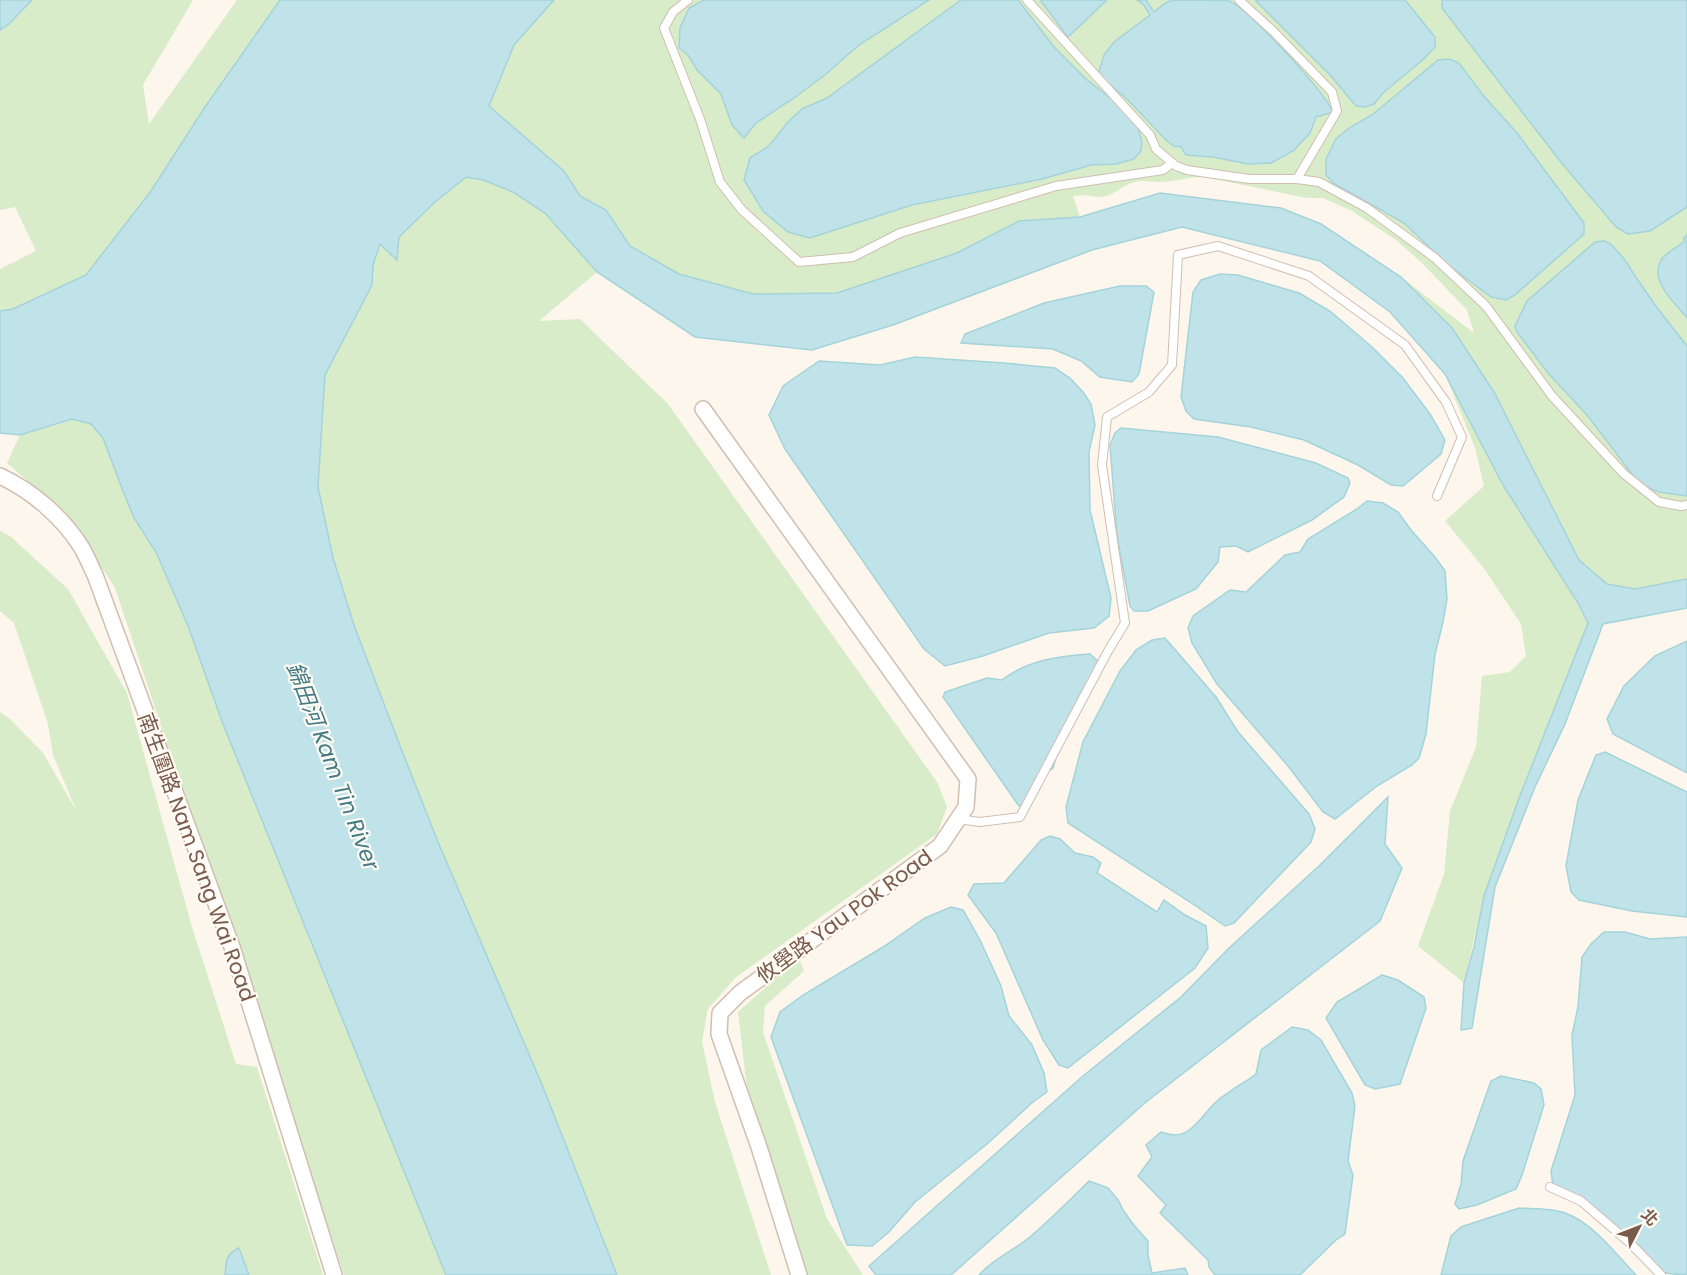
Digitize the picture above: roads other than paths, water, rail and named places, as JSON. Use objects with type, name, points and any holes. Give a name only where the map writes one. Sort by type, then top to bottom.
[{"type":"street","name":"攸壆路 Yau Pok Road","points":[[703,409],[968,779],[966,807],[940,846],[740,993],[720,1013],[719,1034],[759,1147],[799,1275]]},
{"type":"street","name":"南生圍路 Nam Sang Wai Road","points":[[0,476],[33,494],[57,517],[80,545],[95,575],[232,947],[334,1275]]},
{"type":"lane","points":[[688,0],[673,12],[664,28],[720,182],[742,210],[799,262],[852,257],[900,233],[1056,186],[1163,170],[1172,163]]},
{"type":"lane","points":[[1027,0],[1150,135],[1156,149],[1172,163],[1187,170],[1249,179],[1297,179],[1319,182],[1367,208],[1435,258],[1486,306],[1552,396],[1624,474],[1659,502],[1687,505]]},
{"type":"lane","points":[[1239,0],[1273,31],[1332,92],[1337,111],[1297,179]]},
{"type":"lane","points":[[958,819],[980,822],[1020,817],[1125,623],[1102,465],[1107,417],[1149,392],[1172,365],[1178,255],[1218,246],[1309,276],[1405,345],[1446,402],[1462,437],[1437,496]]},
{"type":"lane","points":[[1550,1187],[1581,1201],[1631,1244],[1661,1275]]},
{"type":"water","points":[[0,0],[32,0],[0,30]]},
{"type":"water","name":"錦田河 Kam Tin River","points":[[280,0],[554,0],[514,45],[489,106],[564,171],[580,196],[606,210],[630,246],[679,274],[753,294],[837,293],[957,253],[1019,221],[1080,217],[1160,193],[1281,208],[1321,224],[1401,277],[1452,328],[1494,392],[1579,560],[1607,584],[1635,589],[1687,579],[1687,608],[1603,624],[1565,724],[1535,787],[1495,887],[1472,1028],[1461,1030],[1464,983],[1484,896],[1518,801],[1588,623],[1578,603],[1503,485],[1445,374],[1390,312],[1320,261],[1182,227],[1092,250],[893,325],[812,350],[695,337],[597,272],[545,213],[513,192],[483,180],[466,177],[435,202],[399,237],[397,260],[380,244],[373,265],[372,285],[325,375],[318,487],[333,558],[355,628],[438,842],[543,1087],[617,1275],[446,1275],[223,724],[188,626],[156,552],[134,518],[103,438],[91,424],[72,419],[20,435],[0,433],[0,311],[13,309],[86,275],[151,191],[205,107]]},
{"type":"water","points":[[704,0],[929,0],[859,45],[826,74],[756,123],[744,138],[732,125],[721,94],[697,70],[688,55],[679,48],[680,28],[689,8]]},
{"type":"water","points":[[961,0],[1018,0],[1054,47],[1086,79],[1122,107],[1138,128],[1142,142],[1141,151],[1134,159],[1116,164],[1091,165],[1042,179],[912,205],[810,238],[788,232],[763,211],[744,180],[750,158],[769,146],[787,123],[802,109],[827,98]]},
{"type":"water","points":[[1040,0],[1107,0],[1068,37]]},
{"type":"water","points":[[1137,0],[1146,0],[1154,12],[1173,0],[1229,1],[1239,7],[1286,52],[1333,112],[1316,117],[1310,133],[1293,151],[1271,163],[1248,164],[1213,157],[1186,155],[1181,147],[1174,146],[1166,140],[1127,99],[1102,78],[1099,72],[1104,55],[1114,42],[1150,15],[1144,5]]},
{"type":"water","points":[[1255,0],[1405,0],[1435,37],[1435,47],[1383,93],[1374,104],[1365,107],[1356,106],[1330,75]]},
{"type":"water","points":[[1442,0],[1687,0],[1687,207],[1650,231],[1628,234],[1616,227],[1560,161],[1442,8]]},
{"type":"water","points":[[1449,59],[1459,63],[1482,94],[1517,133],[1584,223],[1584,234],[1515,295],[1506,300],[1491,297],[1447,264],[1404,223],[1333,183],[1326,175],[1326,159],[1336,139],[1349,128],[1372,115],[1438,60]]},
{"type":"water","points":[[1687,235],[1687,318],[1665,291],[1658,276],[1658,268],[1663,257],[1684,242]]},
{"type":"water","points":[[1604,241],[1611,244],[1625,260],[1658,309],[1687,346],[1687,496],[1659,492],[1646,487],[1635,478],[1587,415],[1548,373],[1517,332],[1515,326],[1527,301],[1595,242]]},
{"type":"water","points":[[1220,274],[1238,275],[1299,293],[1330,311],[1372,347],[1403,378],[1430,414],[1445,440],[1441,454],[1403,486],[1391,485],[1358,465],[1304,440],[1251,427],[1194,419],[1186,411],[1181,397],[1193,292],[1201,280]]},
{"type":"water","points":[[1120,286],[1146,286],[1154,292],[1139,374],[1132,382],[1100,377],[1081,361],[1053,349],[961,343],[965,334],[1044,303]]},
{"type":"water","points":[[915,357],[1055,368],[1070,378],[1091,404],[1095,425],[1089,452],[1090,510],[1111,598],[1109,616],[1094,628],[1049,633],[983,656],[945,666],[924,649],[785,449],[769,415],[783,386],[819,361],[880,365]]},
{"type":"water","points":[[1121,428],[1218,437],[1316,463],[1348,478],[1350,483],[1344,497],[1312,520],[1248,552],[1236,546],[1220,547],[1218,562],[1196,589],[1148,611],[1134,611],[1130,606],[1117,536],[1110,445],[1115,433]]},
{"type":"water","points":[[1367,501],[1383,503],[1398,512],[1435,557],[1445,571],[1447,599],[1435,654],[1426,734],[1419,758],[1412,765],[1377,786],[1335,819],[1323,812],[1288,766],[1217,684],[1192,643],[1188,628],[1193,616],[1230,590],[1246,592],[1285,555],[1300,552],[1308,539]]},
{"type":"water","points":[[1165,638],[1216,697],[1238,732],[1309,814],[1315,829],[1311,842],[1234,923],[1225,926],[1068,823],[1066,807],[1083,742],[1120,671],[1136,650],[1152,640]]},
{"type":"water","points":[[1687,641],[1687,773],[1613,734],[1607,719],[1624,686],[1655,656]]},
{"type":"water","points":[[1090,654],[1099,662],[1058,751],[1053,768],[1047,772],[1024,808],[1019,806],[943,697],[945,692],[987,678],[1002,680],[1022,668],[1044,660]]},
{"type":"water","points":[[1605,752],[1687,792],[1687,917],[1632,911],[1579,900],[1571,892],[1566,866],[1578,800],[1596,755]]},
{"type":"water","points":[[1388,797],[1385,844],[1402,868],[1380,921],[1146,1102],[951,1275],[876,1275],[869,1266],[1083,1076],[1181,997],[1228,949],[1320,865]]},
{"type":"water","points":[[1050,836],[1060,839],[1075,853],[1093,857],[1101,863],[1097,873],[1157,912],[1164,900],[1206,926],[1208,948],[1195,968],[1068,1068],[1059,1065],[1043,1040],[996,933],[968,895],[974,884],[1004,883],[1041,840]]},
{"type":"water","points":[[951,907],[963,910],[980,940],[1001,986],[1009,1016],[1032,1045],[1044,1073],[1047,1092],[915,1202],[889,1232],[872,1246],[847,1245],[771,1037],[780,1012],[803,995],[883,947],[925,918]]},
{"type":"water","points":[[1604,932],[1625,932],[1650,939],[1687,937],[1687,1274],[1658,1271],[1592,1207],[1553,1185],[1551,1171],[1575,1095],[1572,1035],[1578,1007],[1582,957],[1591,944]]},
{"type":"water","points":[[1382,975],[1398,980],[1424,997],[1426,1008],[1400,1084],[1375,1089],[1365,1085],[1326,1018],[1337,1002]]},
{"type":"water","points":[[1292,1027],[1308,1030],[1321,1040],[1352,1093],[1355,1106],[1348,1161],[1353,1175],[1345,1234],[1300,1275],[1215,1275],[1209,1267],[1208,1260],[1160,1213],[1166,1205],[1138,1176],[1152,1157],[1146,1145],[1161,1132],[1171,1135],[1187,1132],[1217,1101],[1256,1074],[1261,1050]]},
{"type":"water","points":[[1501,1076],[1534,1083],[1541,1089],[1544,1105],[1522,1175],[1516,1189],[1477,1205],[1459,1209],[1455,1204],[1461,1184],[1463,1161],[1491,1081]]},
{"type":"water","points":[[1089,1181],[1108,1188],[1148,1241],[1152,1273],[1185,1268],[1188,1275],[979,1275],[1031,1236]]},
{"type":"water","points":[[1519,1208],[1558,1211],[1579,1220],[1605,1242],[1636,1275],[1441,1275],[1451,1236],[1461,1227]]},
{"type":"water","points":[[239,1248],[249,1275],[225,1275],[228,1258]]}]
